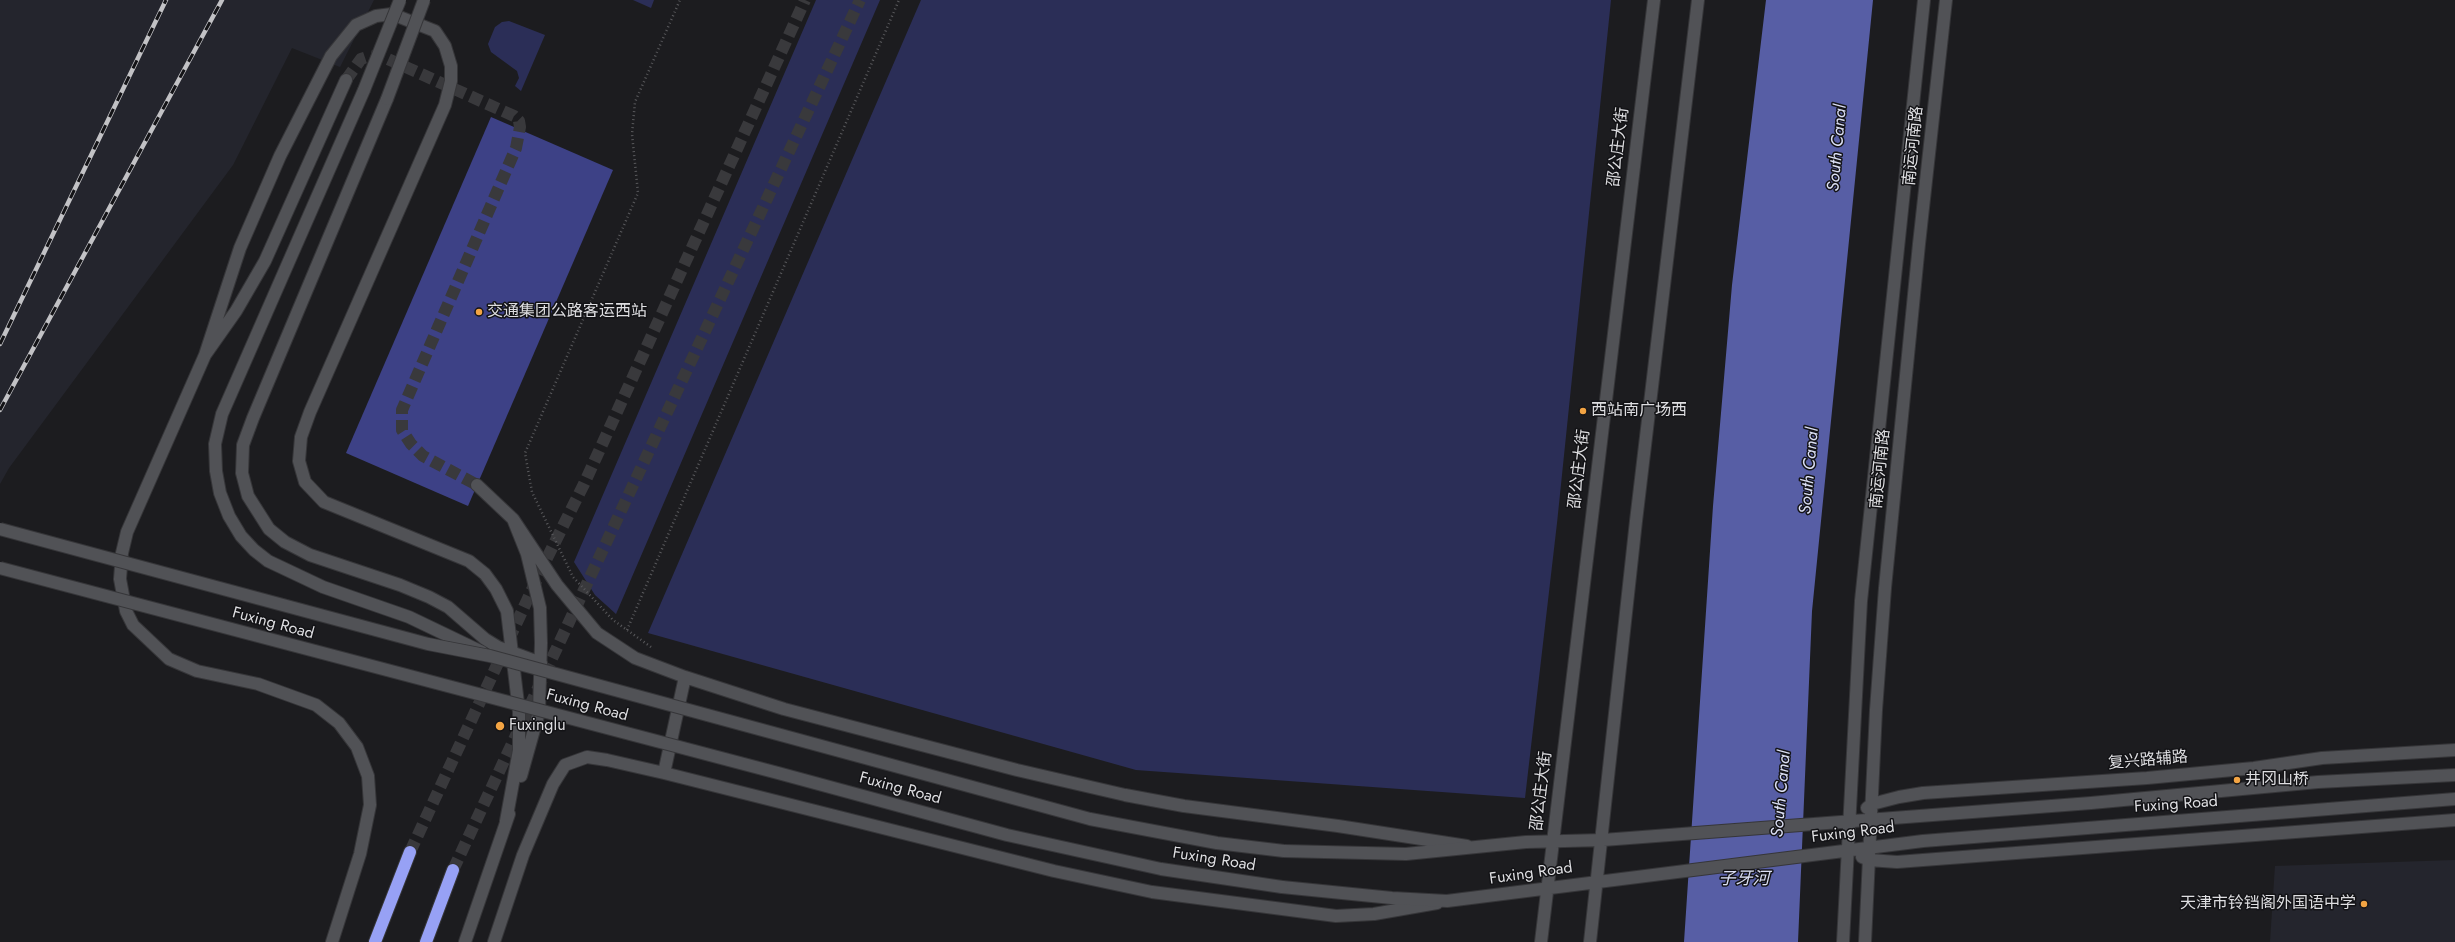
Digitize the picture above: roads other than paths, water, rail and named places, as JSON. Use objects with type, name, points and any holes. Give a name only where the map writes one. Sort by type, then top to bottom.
[{"type":"highway","points":[[375,942],[410,852]]},
{"type":"highway","points":[[426,942],[453,870]]},
{"type":"street","points":[[400,0],[364,90],[222,414],[215,444],[216,471],[220,493],[229,516],[241,536],[254,550],[268,561],[323,587],[409,617],[490,656]]},
{"type":"street","points":[[424,0],[375,128],[262,391],[243,445],[242,472],[248,496],[269,529],[285,542],[310,555],[400,585],[429,597],[448,608],[485,639],[511,653],[541,663]]},
{"type":"street","name":"邵公庄大街","points":[[1540,942],[1654,0]]},
{"type":"street","points":[[1590,942],[1596,880],[1603,840],[1636,521],[1698,0]]},
{"type":"street","name":"南运河南路","points":[[1843,942],[1861,601],[1924,0]]},
{"type":"street","name":"南运河南路","points":[[1865,942],[1869,860],[1868,847],[1885,588],[1920,236],[1946,0]]},
{"type":"street","points":[[332,942],[360,854],[370,805],[368,776],[357,747],[339,723],[316,705],[265,686],[198,671],[169,660],[133,625],[126,611],[120,579],[122,553],[127,532],[205,355],[240,248],[280,156],[331,56],[356,25],[376,16],[392,14],[435,32],[445,46],[451,66],[451,81],[446,105],[310,412],[301,437],[299,461],[305,482],[324,502],[469,562],[485,574],[496,589],[507,611],[519,712],[519,750],[506,821]]},
{"type":"street","points":[[205,355],[236,311],[265,261],[346,80]]},
{"type":"street","points":[[477,485],[513,519],[557,585],[597,633],[616,647],[635,658],[685,677],[784,709],[1017,770],[1125,795],[1184,806],[1338,826],[1474,847]]},
{"type":"street","points":[[465,942],[529,752],[539,712],[541,663],[540,608],[527,554],[513,519]]},
{"type":"street","name":"Fuxing Road","points":[[0,529],[428,644],[490,656],[622,694],[1090,819],[1217,843],[1284,850],[1406,854],[1553,840],[1603,840],[1827,822],[1870,820],[2318,782],[2455,775]]},
{"type":"street","name":"Fuxing Road","points":[[0,568],[763,769],[1007,835],[1161,869],[1282,887],[1392,898],[1447,901],[1546,890],[1596,880],[1868,847],[2455,799]]},
{"type":"street","points":[[664,772],[685,677]]},
{"type":"street","name":"复兴路辅路","points":[[1850,821],[1872,804],[1923,793],[2154,777],[2254,768],[2322,758],[2455,750]]},
{"type":"street","points":[[494,942],[538,817],[553,784],[565,765],[587,757],[664,772],[1054,870],[1152,892],[1336,916],[1374,914],[1447,901]]},
{"type":"street","points":[[1847,850],[1869,860],[1922,860],[2455,820]]},
{"type":"water","name":"子牙河","points":[[1766,0],[1873,0],[1812,611],[1798,942],[1684,942],[1713,506],[1732,285]]},
{"type":"tunnel","points":[[410,852],[544,564],[584,484],[805,0]]},
{"type":"tunnel","points":[[453,870],[860,0]]},
{"type":"tunnel","points":[[346,80],[361,59],[370,56],[388,59],[514,116],[519,121],[520,127],[516,148],[402,410],[402,430],[411,444],[423,456],[477,485]]},
{"type":"railway","points":[[0,344],[166,0]]},
{"type":"railway","points":[[0,410],[222,0]]},
{"type":"place","name":"交通集团公路客运西站","points":[[479,312]]},
{"type":"place","name":"西站南广场西","points":[[1583,411]]},
{"type":"place","name":"Fuxinglu","points":[[500,726]]},
{"type":"place","name":"井冈山桥","points":[[2237,780]]},
{"type":"place","name":"天津市铃铛阁外国语中学","points":[[2364,904]]},
{"type":"water label","name":"South Canal","points":[[1838,148]]},
{"type":"water label","name":"South Canal","points":[[1810,471]]},
{"type":"water label","name":"South Canal","points":[[1782,794]]}]
